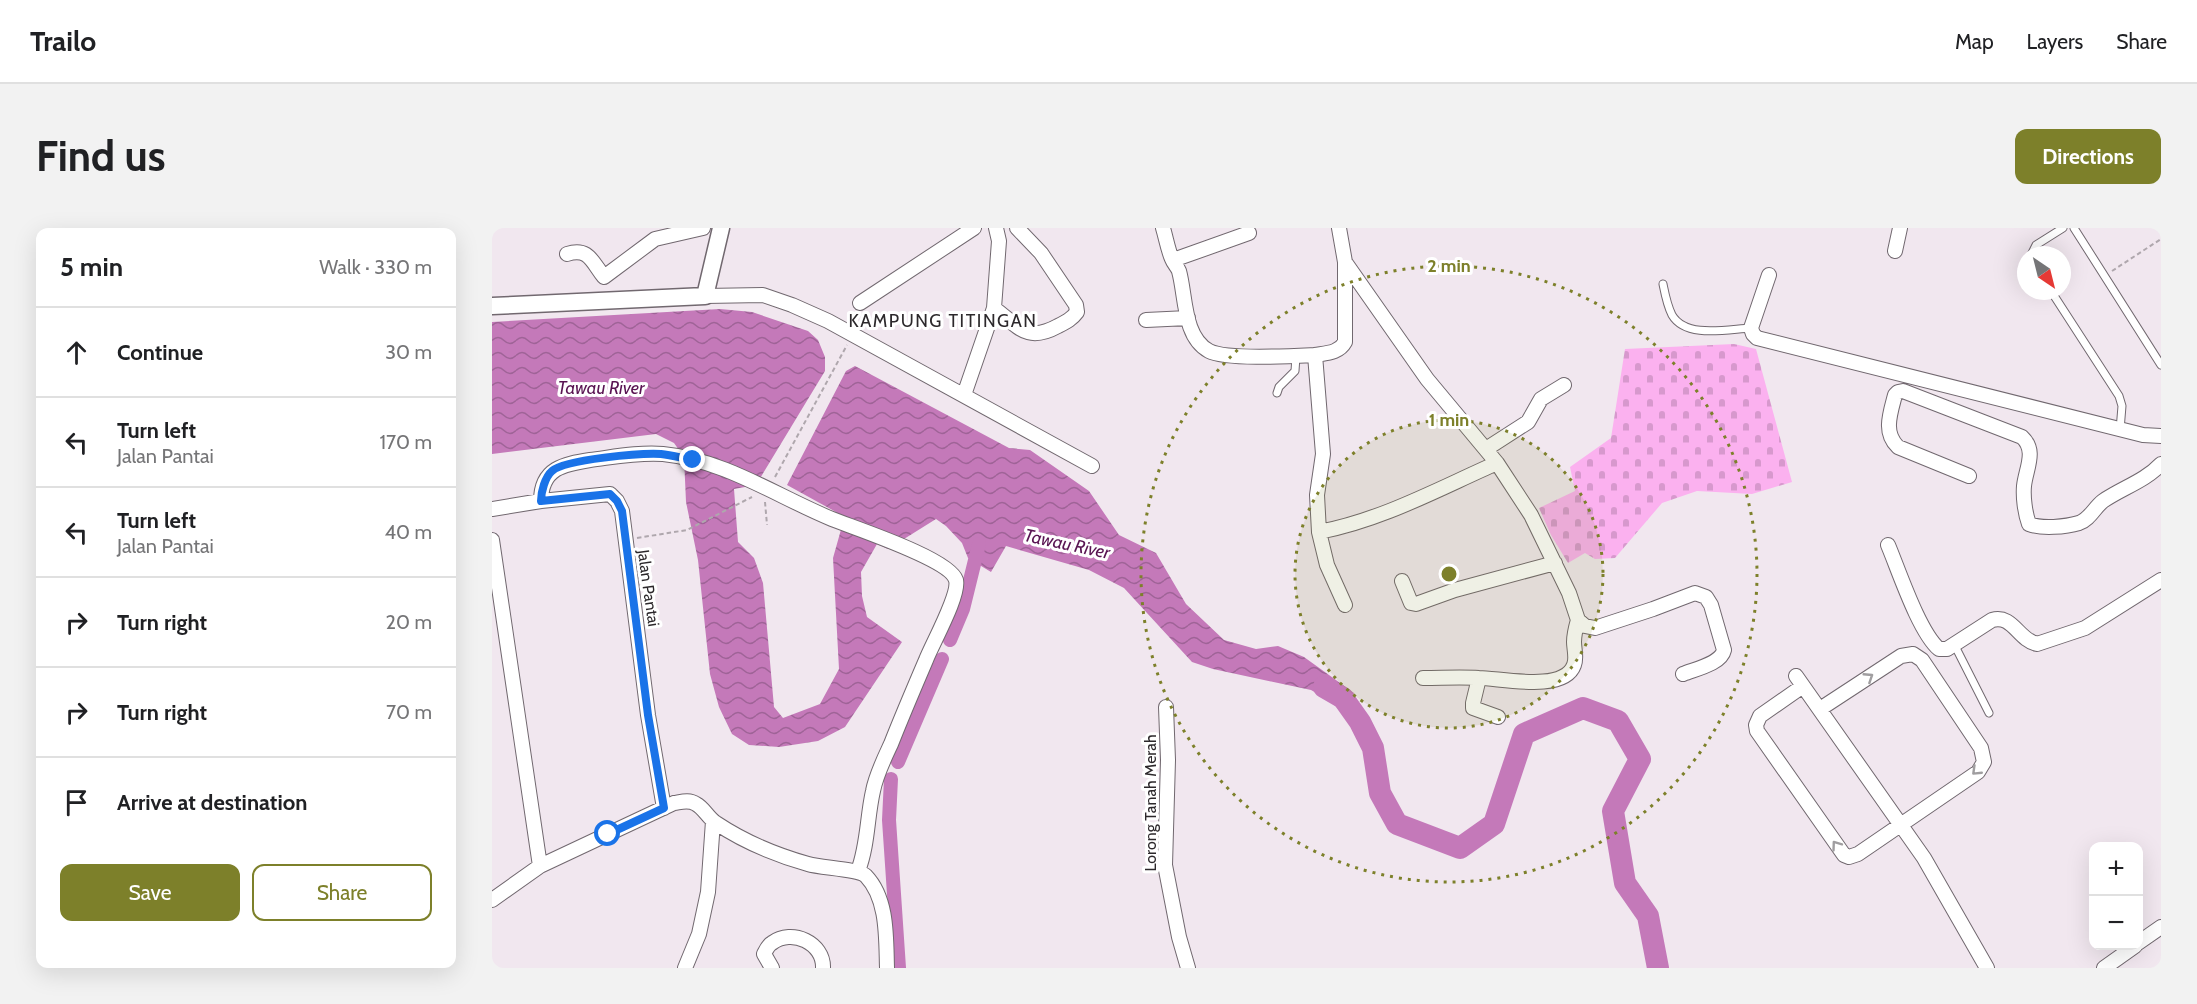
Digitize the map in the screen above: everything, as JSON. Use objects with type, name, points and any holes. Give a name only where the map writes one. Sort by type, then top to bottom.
[{"type":"street","points":[[645,228],[655,239]]},
{"type":"street","points":[[567,254],[580,251],[586,254],[604,277],[655,239],[703,228]]},
{"type":"street","points":[[705,296],[721,228]]},
{"type":"street","points":[[860,303],[974,228]]},
{"type":"street","points":[[964,395],[994,308],[999,241],[996,228]]},
{"type":"street","points":[[994,308],[1028,333],[1036,335],[1072,318],[1077,312],[1076,305],[1041,252],[1017,228]]},
{"type":"street","points":[[1163,228],[1180,274],[1188,318],[1200,344],[1212,352],[1260,357],[1316,355],[1333,352],[1341,348],[1345,342],[1345,262],[1339,228]]},
{"type":"street","points":[[1895,251],[1900,228]]},
{"type":"street","points":[[1173,260],[1249,233]]},
{"type":"street","points":[[1345,262],[1427,379],[1497,463],[1531,515],[1555,563],[1578,620],[1594,628],[1695,593],[1706,597],[1711,605],[1724,650],[1723,656],[1683,674]]},
{"type":"street","points":[[1769,275],[1751,328],[1757,338],[2120,430],[2161,436]]},
{"type":"street","points":[[492,306],[763,295],[792,304],[852,334],[1092,466]]},
{"type":"street","points":[[1146,320],[1188,318]]},
{"type":"street","points":[[1316,355],[1323,454],[1317,495],[1319,532],[1327,565],[1346,605]]},
{"type":"street","points":[[1486,449],[1528,422],[1541,399],[1564,385]]},
{"type":"street","points":[[1969,476],[1898,447],[1892,441],[1888,423],[1895,395],[1898,392],[1947,407],[2022,437],[2028,443],[2030,452],[2024,487],[2026,517],[2029,524],[2036,527],[2077,524],[2084,521],[2102,502],[2148,475],[2161,464]]},
{"type":"street","points":[[541,501],[541,492],[552,471],[567,464],[662,454],[720,467],[859,531],[912,550],[949,570],[956,580],[956,595],[933,644],[873,790],[863,855],[858,871]]},
{"type":"street","points":[[1319,532],[1351,526],[1382,515],[1497,463]]},
{"type":"street","name":"Jalan Pantai","points":[[492,509],[610,494],[617,501],[622,511],[648,715],[664,808]]},
{"type":"street","points":[[492,540],[540,866]]},
{"type":"street","points":[[1888,545],[1920,619],[1934,645],[1939,649],[1947,648],[1992,620],[2000,618],[2008,620],[2029,642],[2037,644],[2085,628],[2161,580]]},
{"type":"street","points":[[1402,581],[1411,603],[1416,604],[1455,590],[1555,563]]},
{"type":"street","points":[[1423,678],[1479,678],[1540,683],[1569,673],[1575,664],[1574,633],[1578,620]]},
{"type":"street","points":[[1820,709],[1901,656],[1913,654],[1922,660],[1981,748],[1984,762],[1978,772],[1901,825],[1854,856],[1849,857],[1841,852],[1759,735],[1756,725],[1760,716],[1800,681],[1820,709],[1901,825],[1924,858],[1987,968]]},
{"type":"street","points":[[1479,678],[1473,708],[1498,717]]},
{"type":"street","name":"Lorong Tanah Merah","points":[[1166,707],[1168,760],[1165,866],[1179,937],[1188,968]]},
{"type":"street","points":[[492,900],[540,866],[674,803],[687,801],[697,804],[713,821],[741,839],[807,864],[858,871],[865,875],[881,901],[887,968]]},
{"type":"street","points":[[685,968],[699,934],[708,892],[713,821]]},
{"type":"street","points":[[2143,940],[2161,927]]},
{"type":"street","points":[[771,968],[764,954],[770,944],[783,937],[797,938],[814,944],[823,956],[823,968]]},
{"type":"street","points":[[2104,968],[2129,950]]},
{"type":"lane","points":[[2036,246],[2063,228]]},
{"type":"lane","points":[[2074,228],[2161,365]]},
{"type":"lane","points":[[1663,284],[1673,318],[1684,326],[1696,330],[1751,328]]},
{"type":"lane","points":[[2057,300],[2119,396],[2122,405],[2120,430]]},
{"type":"lane","points":[[1277,393],[1282,383],[1295,371],[1296,356]]},
{"type":"lane","points":[[1954,644],[1989,713]]},
{"type":"path","points":[[2105,276],[2161,239]]},
{"type":"path","points":[[767,525],[764,506],[769,488],[852,334]]},
{"type":"path","points":[[626,539],[687,530],[750,498]]},
{"type":"green space","points":[[1734,344],[1756,349],[1792,482],[1752,494],[1697,491],[1662,503],[1615,558],[1595,559],[1585,553],[1568,563],[1551,535],[1539,508],[1575,491],[1570,467],[1611,438],[1625,349]]},
{"type":"water","points":[[720,309],[752,312],[808,331],[818,340],[825,357],[825,371],[756,485],[734,489],[738,542],[754,558],[763,583],[774,707],[783,718],[820,704],[839,669],[833,558],[844,519],[836,512],[787,485],[846,371],[855,366],[1009,448],[1030,450],[1089,491],[1119,535],[1156,553],[1186,604],[1224,640],[1256,649],[1278,646],[1304,657],[1354,693],[1345,715],[1330,701],[1311,690],[1213,669],[1192,662],[1124,588],[1089,570],[1006,546],[991,572],[968,558],[962,543],[936,519],[888,549],[877,544],[861,572],[862,596],[867,617],[902,642],[845,727],[818,741],[779,747],[749,745],[732,734],[719,707],[710,674],[698,560],[686,502],[684,457],[674,443],[656,434],[492,454],[492,322]]},
{"type":"waterway","points":[[950,640],[963,609],[979,544]]},
{"type":"waterway","points":[[898,762],[942,659]]},
{"type":"waterway","name":"Tawau River","points":[[1324,687],[1343,698],[1360,722],[1373,748],[1380,793],[1397,824],[1460,848],[1494,824],[1524,734],[1583,708],[1618,721],[1640,759],[1613,811],[1625,883],[1648,916],[1658,968]]},
{"type":"waterway","points":[[891,779],[889,820],[899,968]]},
{"type":"district","name":"KAMPUNG TITINGAN","points":[[943,321]]},
{"type":"route","points":[[608,834],[664,808],[648,715],[622,511],[610,494],[541,501],[541,492],[552,471],[567,464],[662,454],[693,460]]}]
